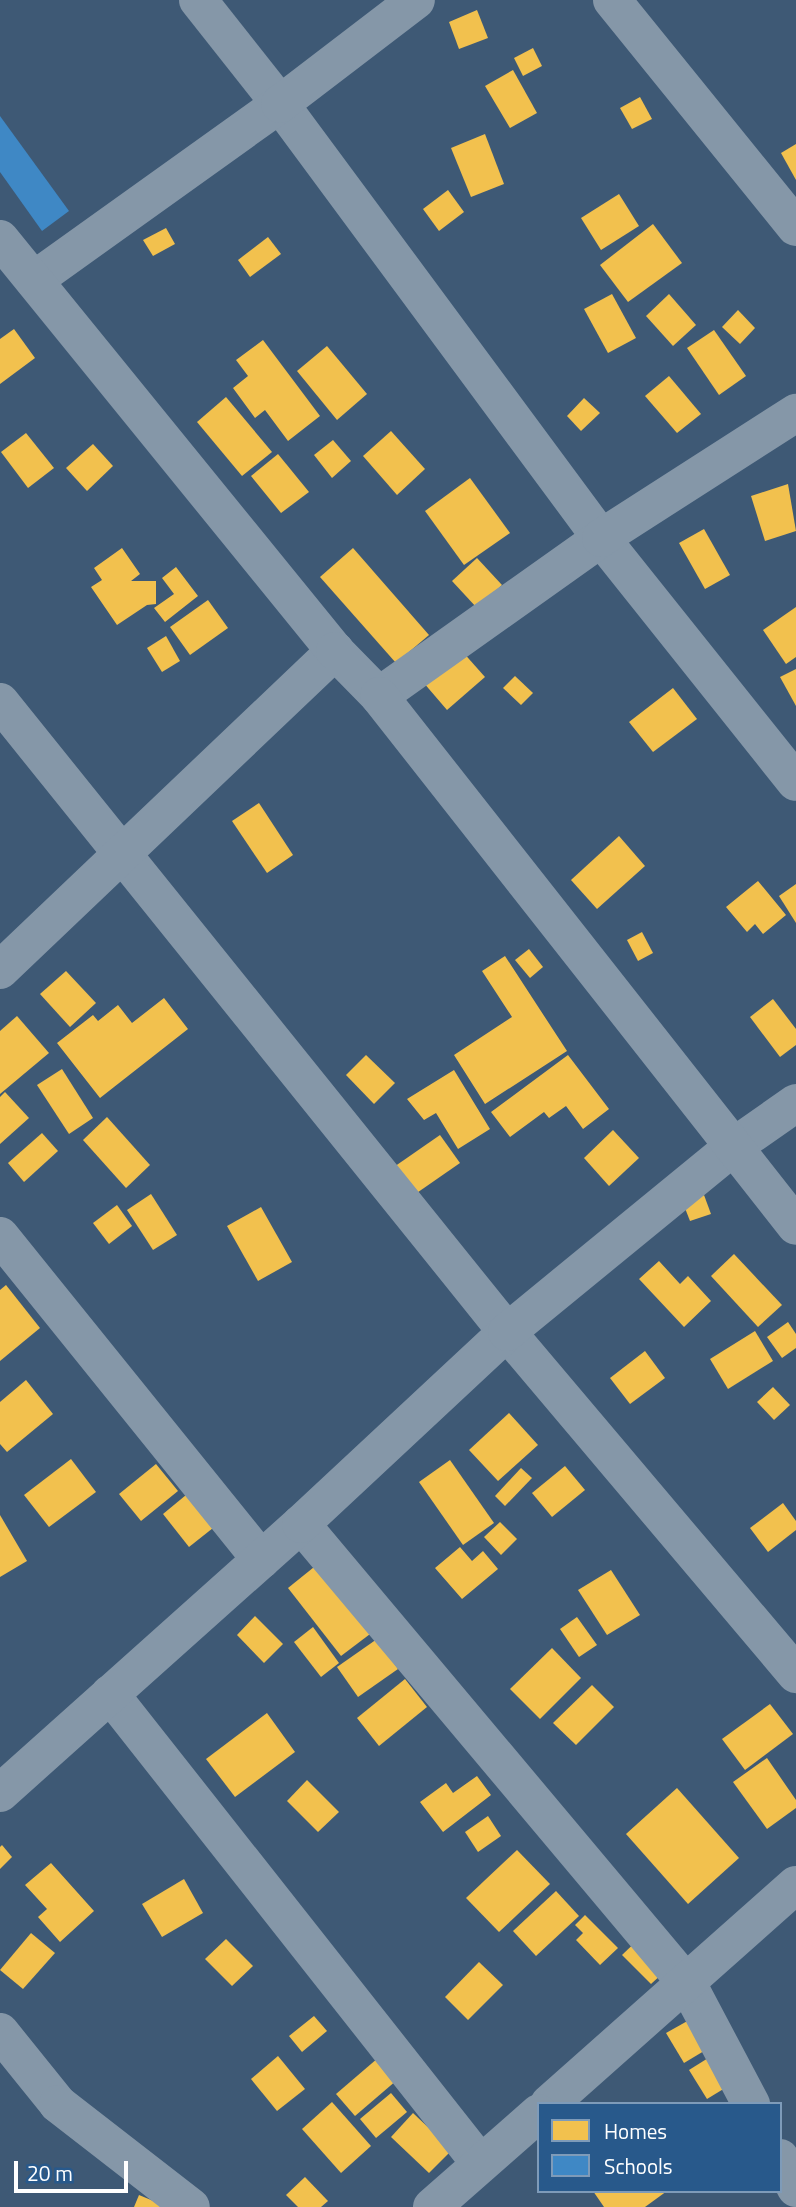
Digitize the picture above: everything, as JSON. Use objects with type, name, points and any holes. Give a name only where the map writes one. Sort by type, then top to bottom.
[{"type":"street","points":[[198,0],[281,104],[601,538],[796,782]]},
{"type":"street","points":[[416,0],[281,104],[12,260],[335,651],[379,696],[796,1226]]},
{"type":"street","points":[[612,0],[796,227]]},
{"type":"street","points":[[379,696],[601,538],[796,412]]},
{"type":"street","points":[[0,970],[335,651]]},
{"type":"street","points":[[0,702],[120,856],[507,1332],[796,1674]]},
{"type":"street","points":[[2,1788],[302,1524],[507,1332],[733,1147],[796,1104]]},
{"type":"street","points":[[0,1236],[261,1560]]},
{"type":"street","points":[[302,1524],[688,1985],[750,2102]]},
{"type":"street","points":[[110,1694],[480,2163]]},
{"type":"street","points":[[551,2102],[688,1985],[796,1885]]},
{"type":"street","points":[[0,2032],[58,2104],[191,2207]]},
{"type":"street","points":[[432,2207],[537,2115]]},
{"type":"street","points":[[782,2162],[796,2188]]},
{"type":"building: Homes","points":[[477,10],[488,38],[459,49],[449,22]]},
{"type":"building: Homes","points":[[533,48],[542,66],[523,76],[514,58]]},
{"type":"building: Homes","points":[[513,70],[537,113],[510,128],[485,86]]},
{"type":"building: Homes","points":[[640,97],[652,119],[632,129],[620,108]]},
{"type":"building: Homes","points":[[485,134],[504,184],[471,197],[451,148]]},
{"type":"building: Homes","points":[[796,144],[796,180],[781,153]]},
{"type":"building: Homes","points":[[448,190],[464,212],[439,231],[423,209]]},
{"type":"building: Homes","points":[[619,194],[639,226],[601,250],[581,218]]},
{"type":"building: Homes","points":[[653,224],[682,263],[628,302],[600,265]]},
{"type":"building: Homes","points":[[166,228],[175,244],[153,256],[143,240]]},
{"type":"building: Homes","points":[[268,237],[281,254],[250,277],[238,260]]},
{"type":"building: Homes","points":[[612,294],[636,338],[608,353],[584,309]]},
{"type":"building: Homes","points":[[669,294],[696,325],[673,346],[646,316]]},
{"type":"building: Homes","points":[[738,310],[755,328],[740,344],[722,327]]},
{"type":"building: Homes","points":[[14,329],[35,358],[0,384],[0,339]]},
{"type":"building: Homes","points":[[714,330],[746,376],[719,395],[687,348]]},
{"type":"building: Homes","points":[[263,340],[320,416],[288,441],[265,410],[255,418],[233,388],[248,376],[236,360]]},
{"type":"building: Homes","points":[[327,346],[367,394],[337,420],[297,371]]},
{"type":"building: Homes","points":[[669,376],[701,414],[677,433],[645,396]]},
{"type":"building: Homes","points":[[226,397],[272,452],[242,476],[197,422]]},
{"type":"building: Homes","points":[[584,398],[600,413],[581,431],[567,416]]},
{"type":"building: Homes","points":[[391,431],[425,469],[397,495],[363,456]]},
{"type":"building: Homes","points":[[26,433],[54,468],[28,488],[1,452]]},
{"type":"building: Homes","points":[[333,440],[351,461],[332,478],[314,455]]},
{"type":"building: Homes","points":[[93,444],[113,466],[87,491],[66,468]]},
{"type":"building: Homes","points":[[278,454],[309,492],[281,513],[251,476]]},
{"type":"building: Homes","points":[[470,478],[510,533],[464,565],[425,511]]},
{"type":"building: Homes","points":[[788,484],[796,531],[765,541],[751,496]]},
{"type":"building: Homes","points":[[704,529],[730,575],[705,589],[679,543]]},
{"type":"building: Homes","points":[[122,548],[140,574],[131,581],[156,581],[156,604],[147,605],[117,625],[91,587],[102,580],[94,568]]},
{"type":"building: Homes","points":[[353,548],[429,635],[396,663],[320,577]]},
{"type":"building: Homes","points":[[477,558],[502,585],[477,608],[452,581]]},
{"type":"building: Homes","points":[[176,567],[198,596],[165,622],[154,608],[174,594],[162,578]]},
{"type":"building: Homes","points":[[208,600],[228,628],[190,655],[170,627]]},
{"type":"building: Homes","points":[[796,607],[796,657],[786,664],[763,630]]},
{"type":"building: Homes","points":[[166,636],[180,661],[162,672],[147,648]]},
{"type":"building: Homes","points":[[461,650],[485,677],[447,710],[423,682]]},
{"type":"building: Homes","points":[[796,669],[796,706],[780,677]]},
{"type":"building: Homes","points":[[515,676],[533,693],[521,705],[503,688]]},
{"type":"building: Homes","points":[[673,688],[697,719],[653,752],[629,722]]},
{"type":"building: Homes","points":[[259,803],[293,855],[267,873],[232,821]]},
{"type":"building: Homes","points":[[619,836],[645,866],[597,909],[571,880]]},
{"type":"building: Homes","points":[[758,881],[786,915],[763,934],[755,924],[747,932],[726,907]]},
{"type":"building: Homes","points":[[796,884],[796,923],[779,896]]},
{"type":"building: Homes","points":[[642,932],[653,953],[638,961],[627,940]]},
{"type":"building: Homes","points":[[529,949],[543,967],[530,978],[515,960]]},
{"type":"building: Homes","points":[[505,956],[567,1051],[485,1104],[454,1055],[512,1017],[482,971]]},
{"type":"building: Homes","points":[[66,971],[96,1003],[70,1027],[40,994]]},
{"type":"building: Homes","points":[[164,998],[188,1029],[100,1098],[57,1043],[93,1015],[98,1021],[118,1005],[132,1023]]},
{"type":"building: Homes","points":[[773,999],[796,1029],[796,1045],[780,1057],[750,1017]]},
{"type":"building: Homes","points":[[17,1016],[49,1053],[0,1094],[0,1031]]},
{"type":"building: Homes","points":[[366,1055],[395,1083],[374,1104],[346,1075]]},
{"type":"building: Homes","points":[[568,1055],[609,1109],[583,1129],[566,1106],[549,1118],[544,1112],[510,1137],[491,1112]]},
{"type":"building: Homes","points":[[62,1069],[93,1118],[69,1134],[37,1085]]},
{"type":"building: Homes","points":[[454,1070],[490,1129],[458,1149],[436,1113],[424,1120],[407,1099]]},
{"type":"building: Homes","points":[[5,1092],[29,1118],[0,1144],[0,1097]]},
{"type":"building: Homes","points":[[107,1117],[150,1165],[126,1188],[83,1140]]},
{"type":"building: Homes","points":[[613,1130],[639,1158],[609,1186],[584,1158]]},
{"type":"building: Homes","points":[[42,1133],[58,1151],[24,1182],[8,1163]]},
{"type":"building: Homes","points":[[440,1135],[460,1163],[411,1197],[391,1169]]},
{"type":"building: Homes","points":[[151,1194],[177,1235],[153,1250],[127,1210]]},
{"type":"building: Homes","points":[[704,1195],[711,1214],[690,1221],[683,1203]]},
{"type":"building: Homes","points":[[117,1205],[132,1226],[109,1244],[93,1223]]},
{"type":"building: Homes","points":[[261,1207],[292,1262],[258,1281],[227,1226]]},
{"type":"building: Homes","points":[[734,1254],[782,1305],[758,1327],[711,1276]]},
{"type":"building: Homes","points":[[659,1261],[680,1284],[688,1276],[711,1301],[684,1327],[639,1279]]},
{"type":"building: Homes","points":[[6,1285],[40,1328],[0,1361],[0,1290]]},
{"type":"building: Homes","points":[[788,1322],[796,1334],[796,1348],[782,1358],[767,1337]]},
{"type":"building: Homes","points":[[755,1331],[773,1361],[728,1389],[710,1359]]},
{"type":"building: Homes","points":[[645,1351],[665,1378],[630,1404],[610,1378]]},
{"type":"building: Homes","points":[[26,1380],[53,1414],[7,1452],[0,1444],[0,1402]]},
{"type":"building: Homes","points":[[773,1387],[790,1405],[774,1420],[757,1402]]},
{"type":"building: Homes","points":[[509,1413],[538,1445],[498,1481],[469,1450]]},
{"type":"building: Homes","points":[[71,1459],[96,1492],[49,1527],[24,1495]]},
{"type":"building: Homes","points":[[450,1460],[494,1523],[463,1545],[419,1482]]},
{"type":"building: Homes","points":[[156,1464],[178,1491],[141,1521],[119,1494]]},
{"type":"building: Homes","points":[[565,1466],[585,1490],[552,1517],[532,1493]]},
{"type":"building: Homes","points":[[521,1468],[532,1478],[505,1506],[495,1496]]},
{"type":"building: Homes","points":[[186,1495],[213,1528],[189,1547],[163,1514]]},
{"type":"building: Homes","points":[[783,1503],[796,1521],[796,1530],[768,1552],[750,1528]]},
{"type":"building: Homes","points":[[0,1515],[27,1561],[0,1577]]},
{"type":"building: Homes","points":[[500,1522],[517,1539],[501,1555],[484,1537]]},
{"type":"building: Homes","points":[[460,1547],[472,1561],[483,1551],[498,1569],[462,1599],[435,1568]]},
{"type":"building: Homes","points":[[324,1559],[378,1628],[341,1656],[288,1588]]},
{"type":"building: Homes","points":[[611,1570],[640,1615],[607,1635],[578,1590]]},
{"type":"building: Homes","points":[[255,1616],[283,1644],[264,1663],[237,1635]]},
{"type":"building: Homes","points":[[577,1617],[597,1645],[579,1657],[560,1629]]},
{"type":"building: Homes","points":[[313,1627],[339,1663],[321,1677],[294,1642]]},
{"type":"building: Homes","points":[[377,1639],[398,1669],[358,1697],[337,1667]]},
{"type":"building: Homes","points":[[552,1648],[581,1678],[540,1719],[510,1689]]},
{"type":"building: Homes","points":[[405,1679],[427,1707],[379,1746],[357,1718]]},
{"type":"building: Homes","points":[[592,1685],[614,1707],[576,1745],[553,1723]]},
{"type":"building: Homes","points":[[770,1704],[793,1734],[745,1770],[722,1739]]},
{"type":"building: Homes","points":[[267,1713],[295,1752],[235,1797],[206,1759]]},
{"type":"building: Homes","points":[[767,1758],[796,1800],[796,1808],[767,1829],[733,1782]]},
{"type":"building: Homes","points":[[477,1776],[491,1795],[443,1832],[420,1802],[446,1783],[453,1793]]},
{"type":"building: Homes","points":[[307,1780],[339,1812],[318,1832],[287,1801]]},
{"type":"building: Homes","points":[[677,1788],[739,1858],[688,1904],[626,1834]]},
{"type":"building: Homes","points":[[488,1816],[501,1836],[478,1852],[465,1832]]},
{"type":"building: Homes","points":[[2,1845],[12,1857],[0,1869],[0,1847]]},
{"type":"building: Homes","points":[[517,1850],[550,1884],[499,1932],[466,1898]]},
{"type":"building: Homes","points":[[51,1863],[94,1911],[60,1942],[38,1917],[47,1909],[25,1885]]},
{"type":"building: Homes","points":[[184,1879],[203,1913],[162,1937],[142,1904]]},
{"type":"building: Homes","points":[[556,1891],[579,1916],[536,1956],[513,1931]]},
{"type":"building: Homes","points":[[585,1915],[618,1948],[600,1965],[576,1940],[583,1933],[575,1925]]},
{"type":"building: Homes","points":[[646,1932],[675,1962],[651,1984],[622,1955]]},
{"type":"building: Homes","points":[[31,1933],[55,1953],[23,1989],[0,1970]]},
{"type":"building: Homes","points":[[226,1939],[253,1966],[232,1986],[205,1959]]},
{"type":"building: Homes","points":[[479,1962],[503,1985],[468,2020],[445,1997]]},
{"type":"building: Homes","points":[[314,2016],[327,2031],[302,2052],[289,2036]]},
{"type":"building: Homes","points":[[691,2019],[709,2048],[684,2063],[666,2033]]},
{"type":"building: Homes","points":[[713,2055],[730,2085],[707,2099],[689,2070]]},
{"type":"building: Homes","points":[[278,2056],[305,2089],[277,2111],[251,2079]]},
{"type":"building: Homes","points":[[378,2058],[397,2080],[355,2116],[336,2094]]},
{"type":"building: Homes","points":[[391,2093],[407,2112],[376,2138],[360,2119]]},
{"type":"building: Homes","points":[[332,2102],[371,2146],[341,2173],[302,2129]]},
{"type":"building: Homes","points":[[413,2113],[452,2150],[429,2173],[391,2137]]},
{"type":"building: Homes","points":[[305,2177],[328,2201],[321,2207],[298,2207],[286,2195]]},
{"type":"building: Homes","points":[[594,2193],[664,2193],[645,2207],[604,2207]]},
{"type":"building: Homes","points":[[139,2195],[168,2207],[134,2207]]},
{"type":"building: Schools","points":[[0,116],[69,211],[42,231],[0,172]]}]
